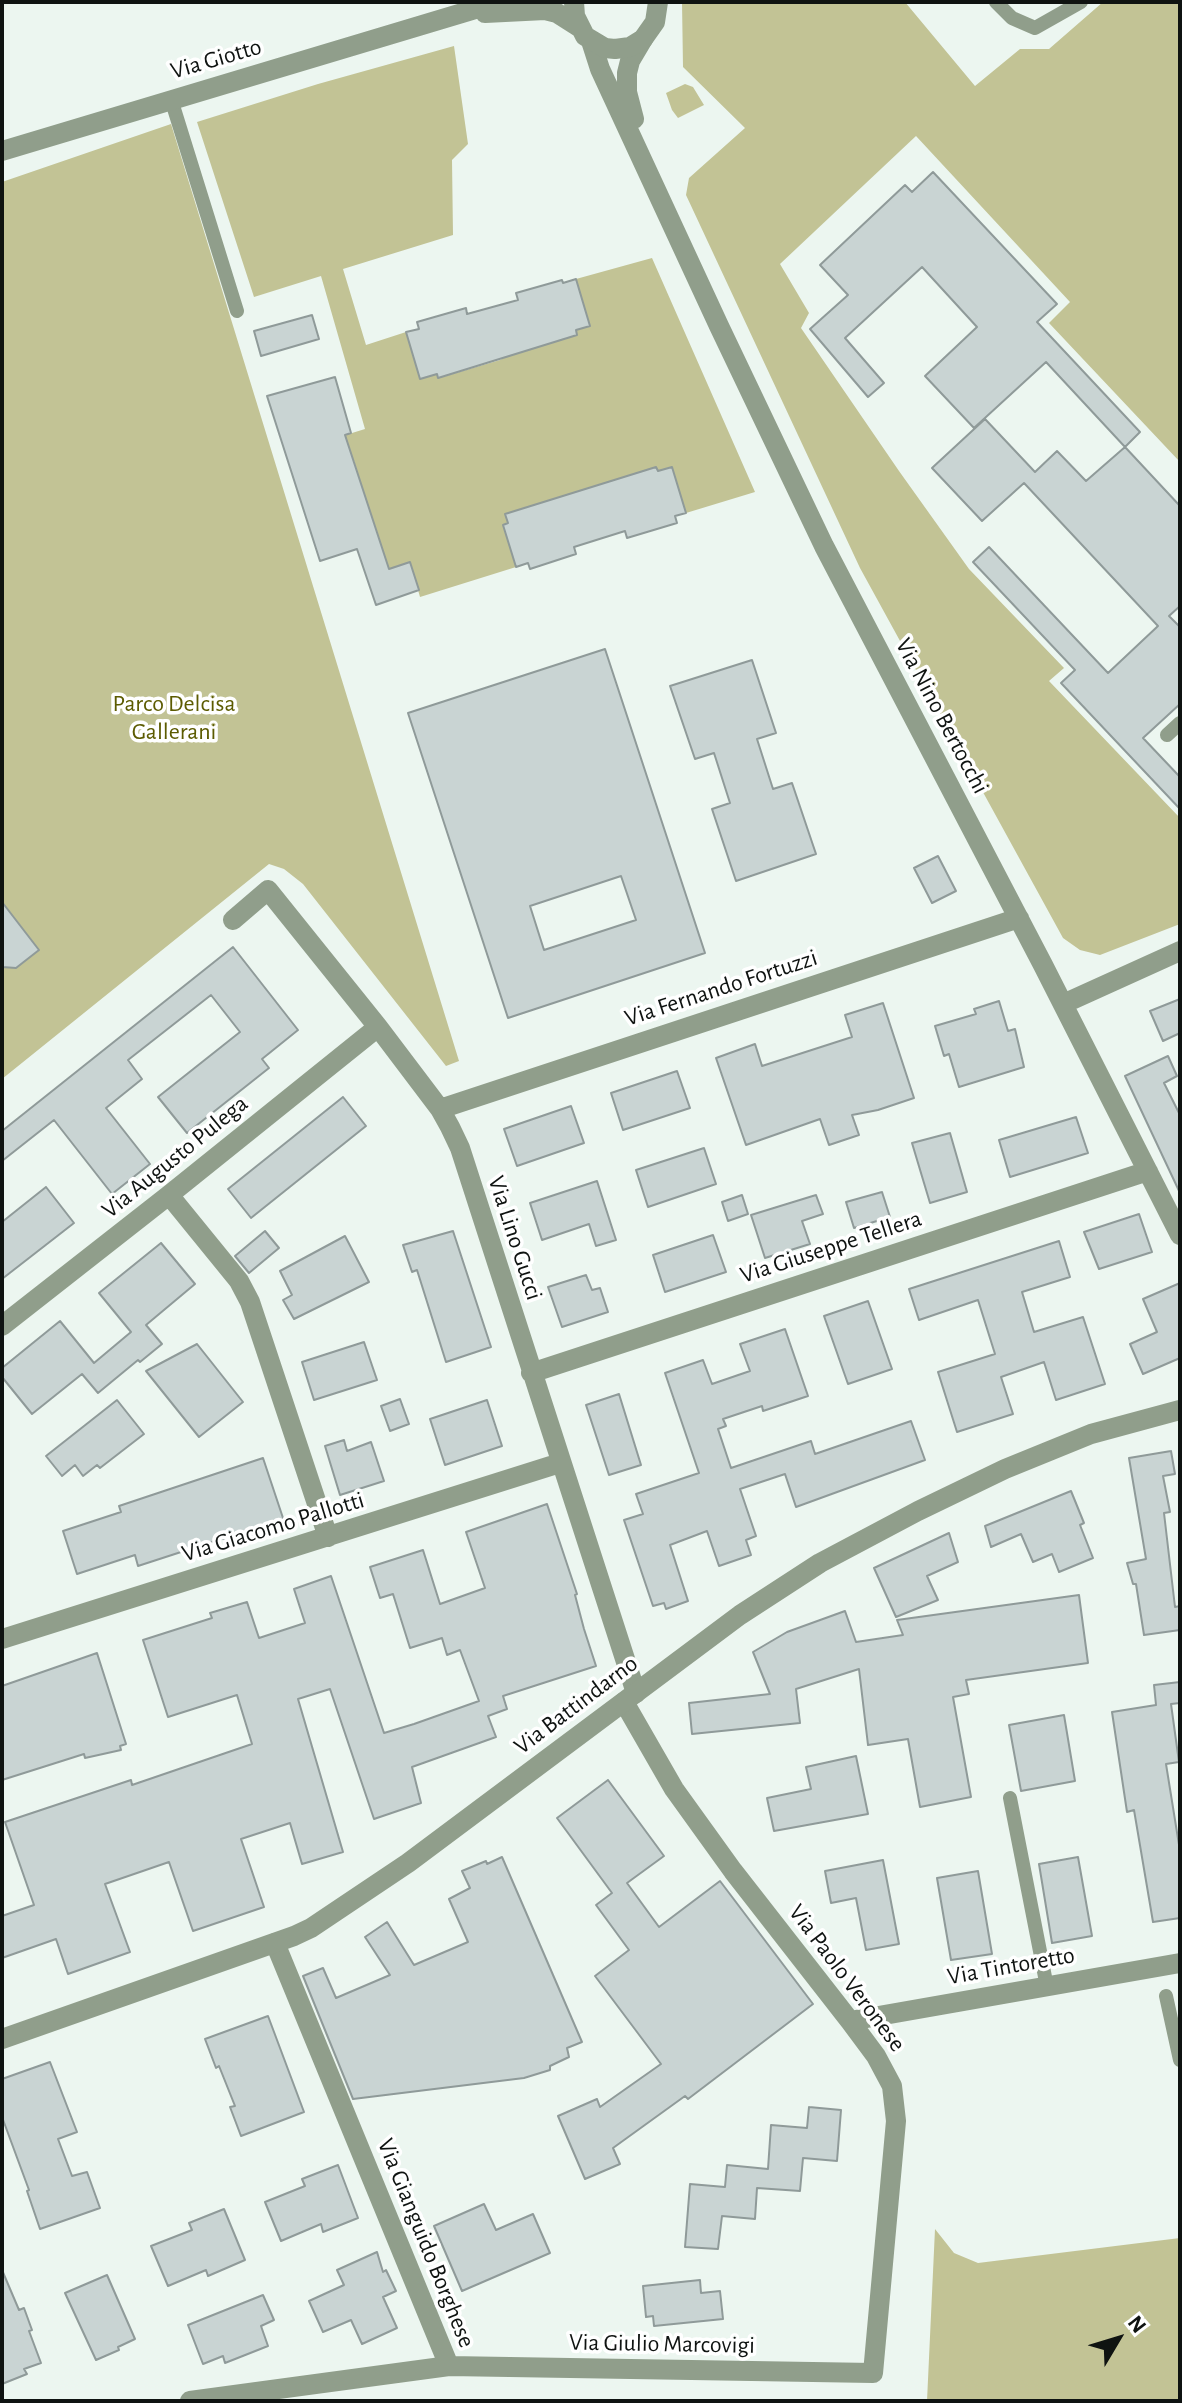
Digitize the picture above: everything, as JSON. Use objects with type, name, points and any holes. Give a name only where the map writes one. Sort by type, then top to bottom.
[{"type":"street","name":"Via Giotto","points":[[2,151],[499,2]]},
{"type":"street","name":"Via Nino Bertocchi","points":[[574,2],[600,69],[824,546],[1019,918],[1180,1235]]},
{"type":"street","name":"Via Nino Bertocchi","points":[[658,2],[655,22],[630,61],[627,92],[670,216]]},
{"type":"street","name":"Via Giotto","points":[[445,19],[537,9],[557,13],[585,34]]},
{"type":"street","points":[[585,34],[615,49],[630,47],[643,39]]},
{"type":"street","name":"Via Lino Gucci","points":[[233,920],[268,890],[440,1109],[460,1148],[560,1463],[630,1698]]},
{"type":"street","name":"Via Fernando Fortuzzi","points":[[440,1109],[1019,918]]},
{"type":"street","points":[[1063,1004],[1180,951]]},
{"type":"street","name":"Via Augusto Pulega","points":[[2,1326],[378,1027]]},
{"type":"street","name":"Via Giuseppe Tellera","points":[[531,1373],[1148,1171]]},
{"type":"street","points":[[169,1195],[239,1281],[250,1302],[328,1537]]},
{"type":"street","name":"Via Battindarno","points":[[2,2039],[311,1928],[408,1863],[740,1615],[820,1563],[1005,1469],[1091,1434],[1180,1410]]},
{"type":"street","name":"Via Giacomo Pallotti","points":[[2,1639],[560,1463]]},
{"type":"street","name":"Via Paolo Veronese","points":[[630,1698],[683,1801],[885,2071],[895,2102],[896,2121],[873,2373]]},
{"type":"street","name":"Via Gianguido Borghese","points":[[190,2401],[449,2366],[275,1943]]},
{"type":"street","name":"Via Tintoretto","points":[[850,2021],[1180,1963]]},
{"type":"street","name":"Via Giulio Marcovigi","points":[[449,2366],[873,2373]]},
{"type":"lane","points":[[996,2],[1012,18],[1035,28],[1081,2]]},
{"type":"lane","points":[[171,99],[237,311]]},
{"type":"lane","points":[[1167,735],[1180,723]]},
{"type":"lane","points":[[1010,1798],[1047,1987]]},
{"type":"lane","points":[[1166,1996],[1180,2060]]},
{"type":"green space","points":[[682,2],[905,2],[975,86],[1020,49],[1049,49],[1103,2],[1180,2],[1180,462],[1049,323],[1070,302],[916,136],[780,264],[809,313],[801,328],[899,471],[969,569],[1064,668],[1049,681],[1180,818],[1180,924],[1100,955],[1080,950],[1063,938],[860,568],[686,195],[689,178],[745,128],[683,67]]},
{"type":"green space","points":[[454,46],[468,144],[452,160],[453,235],[343,269],[366,345],[406,332],[421,379],[437,374],[439,378],[500,360],[577,335],[576,330],[589,326],[576,279],[652,258],[755,492],[686,513],[672,467],[657,471],[656,467],[591,487],[505,514],[508,523],[503,525],[516,567],[420,597],[410,562],[388,569],[354,461],[326,441],[365,429],[321,276],[254,297],[197,122]]},
{"type":"green space","points":[[685,84],[693,87],[704,105],[678,118],[666,93]]},
{"type":"green space","name":"Parco Delcisa Gallerani","points":[[171,124],[459,1061],[446,1066],[303,884],[284,869],[269,864],[2,1079],[2,182]]},
{"type":"green space","points":[[935,2229],[954,2253],[978,2263],[1180,2238],[1180,2401],[927,2401]]},
{"type":"building","points":[[933,172],[1057,304],[1037,322],[1140,432],[1125,447],[1046,362],[974,428],[925,376],[977,327],[922,267],[845,338],[884,383],[868,397],[810,329],[848,295],[820,265],[905,185],[912,192]]},
{"type":"building","points":[[576,279],[590,326],[576,330],[577,335],[438,378],[437,374],[420,379],[406,332],[419,329],[417,322],[466,308],[467,314],[518,300],[516,293]]},
{"type":"building","points":[[312,315],[319,339],[261,356],[254,331]]},
{"type":"building","points":[[335,377],[351,433],[345,435],[389,569],[410,562],[419,590],[376,605],[357,549],[320,561],[267,396]]},
{"type":"building","points":[[985,419],[1035,472],[1057,451],[1086,481],[1125,447],[1180,506],[1180,606],[1169,616],[1180,627],[1180,704],[1143,738],[1180,777],[1180,809],[1061,683],[1075,670],[973,562],[989,547],[1108,673],[1158,626],[1024,483],[982,521],[932,468]]},
{"type":"building","points":[[656,467],[658,471],[672,467],[686,513],[675,516],[677,523],[627,538],[625,531],[574,547],[576,554],[530,569],[528,563],[516,567],[503,525],[508,523],[505,514]]},
{"type":"building","points":[[605,649],[705,953],[508,1018],[408,713]],"holes":[[[621,876],[636,920],[544,950],[530,906]]]},
{"type":"building","points":[[752,660],[776,733],[757,739],[773,789],[792,783],[816,854],[736,881],[712,809],[730,803],[714,753],[695,759],[670,686]]},
{"type":"building","points":[[938,856],[956,891],[932,903],[914,868]]},
{"type":"building","points":[[2,902],[39,950],[16,968],[2,967]]},
{"type":"building","points":[[233,947],[298,1030],[262,1059],[269,1068],[187,1133],[158,1097],[240,1032],[211,995],[128,1060],[142,1079],[106,1108],[150,1164],[112,1194],[54,1120],[2,1161],[2,1131]]},
{"type":"building","points":[[1180,999],[1180,1033],[1163,1041],[1150,1011]]},
{"type":"building","points":[[999,1001],[1008,1031],[1015,1029],[1024,1067],[959,1087],[949,1054],[944,1056],[935,1026],[976,1014],[974,1009]]},
{"type":"building","points":[[883,1003],[914,1098],[852,1115],[859,1135],[829,1145],[820,1119],[746,1145],[716,1058],[755,1044],[762,1066],[852,1037],[845,1015]]},
{"type":"building","points":[[1168,1056],[1177,1076],[1164,1083],[1180,1115],[1180,1193],[1125,1076]]},
{"type":"building","points":[[677,1071],[690,1108],[623,1130],[611,1093]]},
{"type":"building","points":[[343,1097],[366,1126],[251,1218],[228,1189]]},
{"type":"building","points":[[571,1106],[584,1143],[517,1166],[504,1129]]},
{"type":"building","points":[[1076,1117],[1088,1153],[1010,1177],[999,1140]]},
{"type":"building","points":[[950,1133],[967,1192],[930,1203],[912,1143]]},
{"type":"building","points":[[704,1148],[716,1184],[648,1207],[636,1170]]},
{"type":"building","points":[[597,1181],[616,1240],[596,1246],[589,1224],[542,1240],[530,1203]]},
{"type":"building","points":[[46,1187],[74,1223],[2,1279],[2,1222]]},
{"type":"building","points":[[882,1192],[890,1217],[854,1228],[846,1202]]},
{"type":"building","points":[[742,1195],[748,1214],[728,1221],[722,1202]]},
{"type":"building","points":[[816,1195],[823,1214],[802,1221],[810,1244],[765,1258],[751,1215]]},
{"type":"building","points":[[1139,1214],[1152,1252],[1099,1269],[1084,1232]]},
{"type":"building","points":[[265,1231],[279,1248],[249,1273],[235,1256]]},
{"type":"building","points":[[453,1231],[491,1347],[446,1362],[417,1270],[412,1272],[403,1245]]},
{"type":"building","points":[[713,1235],[726,1272],[665,1292],[653,1255]]},
{"type":"building","points":[[345,1236],[369,1282],[294,1319],[283,1300],[292,1295],[280,1271]]},
{"type":"building","points":[[1059,1241],[1070,1277],[1022,1292],[1034,1332],[1083,1317],[1105,1384],[1056,1400],[1044,1362],[1001,1377],[1013,1414],[957,1432],[938,1372],[995,1354],[978,1300],[919,1320],[909,1289]]},
{"type":"building","points":[[161,1243],[195,1284],[146,1325],[162,1344],[98,1393],[82,1374],[32,1414],[2,1377],[2,1368],[60,1321],[94,1363],[131,1332],[99,1293]]},
{"type":"building","points":[[586,1275],[592,1290],[600,1288],[608,1312],[562,1327],[548,1287]]},
{"type":"building","points":[[1180,1283],[1180,1358],[1143,1374],[1130,1344],[1157,1332],[1143,1299]]},
{"type":"building","points":[[868,1301],[892,1369],[848,1384],[824,1316]]},
{"type":"building","points":[[785,1329],[808,1396],[763,1411],[762,1406],[723,1419],[726,1426],[718,1429],[731,1468],[811,1441],[815,1454],[911,1421],[925,1460],[796,1507],[785,1474],[740,1489],[756,1536],[746,1540],[751,1555],[719,1566],[707,1531],[670,1545],[688,1601],[666,1609],[664,1603],[653,1606],[624,1520],[643,1514],[636,1494],[699,1473],[665,1373],[703,1360],[712,1384],[750,1371],[740,1344]]},
{"type":"building","points":[[364,1342],[377,1380],[314,1400],[302,1362]]},
{"type":"building","points":[[197,1344],[243,1402],[199,1437],[146,1371]]},
{"type":"building","points":[[619,1394],[641,1465],[609,1475],[586,1405]]},
{"type":"building","points":[[400,1399],[409,1424],[390,1431],[381,1406]]},
{"type":"building","points":[[117,1400],[144,1434],[100,1468],[97,1465],[83,1476],[75,1465],[62,1476],[46,1456]]},
{"type":"building","points":[[487,1400],[502,1446],[445,1465],[430,1419]]},
{"type":"building","points":[[344,1440],[347,1451],[371,1442],[384,1481],[340,1495],[325,1446]]},
{"type":"building","points":[[1171,1451],[1175,1474],[1163,1476],[1170,1512],[1164,1513],[1175,1607],[1180,1606],[1180,1630],[1144,1635],[1136,1584],[1133,1584],[1127,1563],[1146,1559],[1129,1458]]},
{"type":"building","points":[[263,1458],[285,1524],[226,1544],[224,1538],[138,1566],[135,1555],[77,1574],[63,1531],[121,1512],[119,1506]]},
{"type":"building","points":[[1071,1491],[1093,1558],[1059,1572],[1052,1554],[1033,1562],[1021,1534],[991,1547],[985,1526]]},
{"type":"building","points":[[547,1504],[577,1594],[596,1666],[503,1696],[507,1709],[488,1716],[496,1737],[412,1767],[421,1803],[374,1819],[330,1689],[298,1699],[343,1852],[302,1864],[290,1823],[241,1839],[264,1907],[193,1931],[169,1862],[105,1884],[130,1952],[68,1974],[56,1939],[2,1958],[2,1916],[34,1905],[5,1822],[131,1780],[132,1785],[252,1744],[237,1695],[168,1717],[143,1640],[212,1618],[210,1613],[247,1602],[259,1638],[305,1623],[294,1589],[331,1576],[384,1733],[414,1724],[479,1701],[460,1650],[447,1655],[442,1638],[410,1648],[393,1594],[380,1598],[370,1567],[423,1550],[440,1604],[485,1588],[466,1532]]},
{"type":"building","points":[[949,1533],[958,1562],[927,1576],[938,1600],[896,1617],[874,1568]]},
{"type":"building","points":[[1079,1595],[1088,1663],[966,1680],[969,1694],[953,1697],[971,1797],[920,1807],[908,1739],[868,1745],[859,1669],[796,1689],[800,1723],[692,1734],[689,1703],[770,1694],[753,1652],[787,1632],[845,1611],[856,1642],[903,1635],[897,1620]]},
{"type":"building","points":[[97,1653],[126,1744],[120,1746],[121,1750],[85,1758],[84,1754],[2,1780],[2,1686]]},
{"type":"building","points":[[1180,1682],[1180,1703],[1171,1704],[1179,1762],[1166,1764],[1180,1851],[1180,1918],[1153,1922],[1134,1810],[1127,1812],[1112,1712],[1156,1705],[1154,1685]]},
{"type":"building","points":[[1064,1715],[1075,1781],[1021,1791],[1009,1725]]},
{"type":"building","points":[[856,1756],[868,1814],[774,1831],[767,1798],[811,1789],[806,1767]]},
{"type":"building","points":[[608,1780],[664,1856],[627,1883],[659,1927],[720,1881],[813,2004],[688,2099],[685,2096],[613,2148],[620,2164],[585,2179],[558,2116],[597,2099],[600,2107],[661,2064],[595,1976],[629,1950],[596,1905],[612,1893],[557,1818]]},
{"type":"building","points":[[502,1857],[582,2042],[567,2048],[569,2057],[550,2066],[550,2070],[524,2078],[353,2099],[303,1976],[323,1968],[336,1998],[390,1975],[365,1937],[387,1922],[414,1965],[468,1942],[449,1899],[470,1888],[462,1871]]},
{"type":"building","points":[[1078,1857],[1092,1936],[1052,1943],[1039,1864]]},
{"type":"building","points":[[883,1860],[899,1944],[866,1950],[856,1898],[831,1903],[825,1871]]},
{"type":"building","points":[[978,1871],[992,1954],[951,1960],[937,1878]]},
{"type":"building","points":[[268,2016],[304,2112],[241,2136],[230,2107],[235,2106],[205,2039]]},
{"type":"building","points":[[50,2062],[77,2132],[58,2139],[72,2176],[87,2172],[100,2208],[40,2229],[2,2117],[2,2079]]},
{"type":"building","points":[[809,2107],[841,2110],[837,2161],[803,2158],[800,2191],[757,2188],[755,2219],[722,2216],[718,2249],[685,2247],[690,2184],[725,2187],[727,2165],[768,2169],[771,2125],[807,2128]]},
{"type":"building","points":[[338,2165],[358,2218],[323,2232],[321,2224],[281,2241],[265,2202],[305,2186],[302,2179]]},
{"type":"building","points":[[484,2204],[496,2230],[533,2214],[550,2253],[462,2291],[434,2226]]},
{"type":"building","points":[[224,2209],[245,2260],[208,2276],[206,2270],[168,2286],[151,2246],[192,2230],[189,2223]]},
{"type":"building","points":[[377,2252],[383,2272],[386,2270],[396,2291],[383,2297],[397,2328],[362,2344],[351,2320],[323,2332],[309,2301],[344,2285],[337,2270]]},
{"type":"building","points":[[2,2270],[19,2310],[24,2308],[41,2363],[24,2369],[27,2374],[2,2384]]},
{"type":"building","points":[[107,2275],[135,2339],[96,2360],[65,2293]]},
{"type":"building","points":[[700,2280],[701,2293],[720,2291],[723,2319],[654,2326],[653,2316],[646,2317],[643,2286]]},
{"type":"building","points":[[263,2295],[274,2320],[261,2326],[268,2346],[225,2363],[223,2356],[203,2364],[188,2325]]}]
